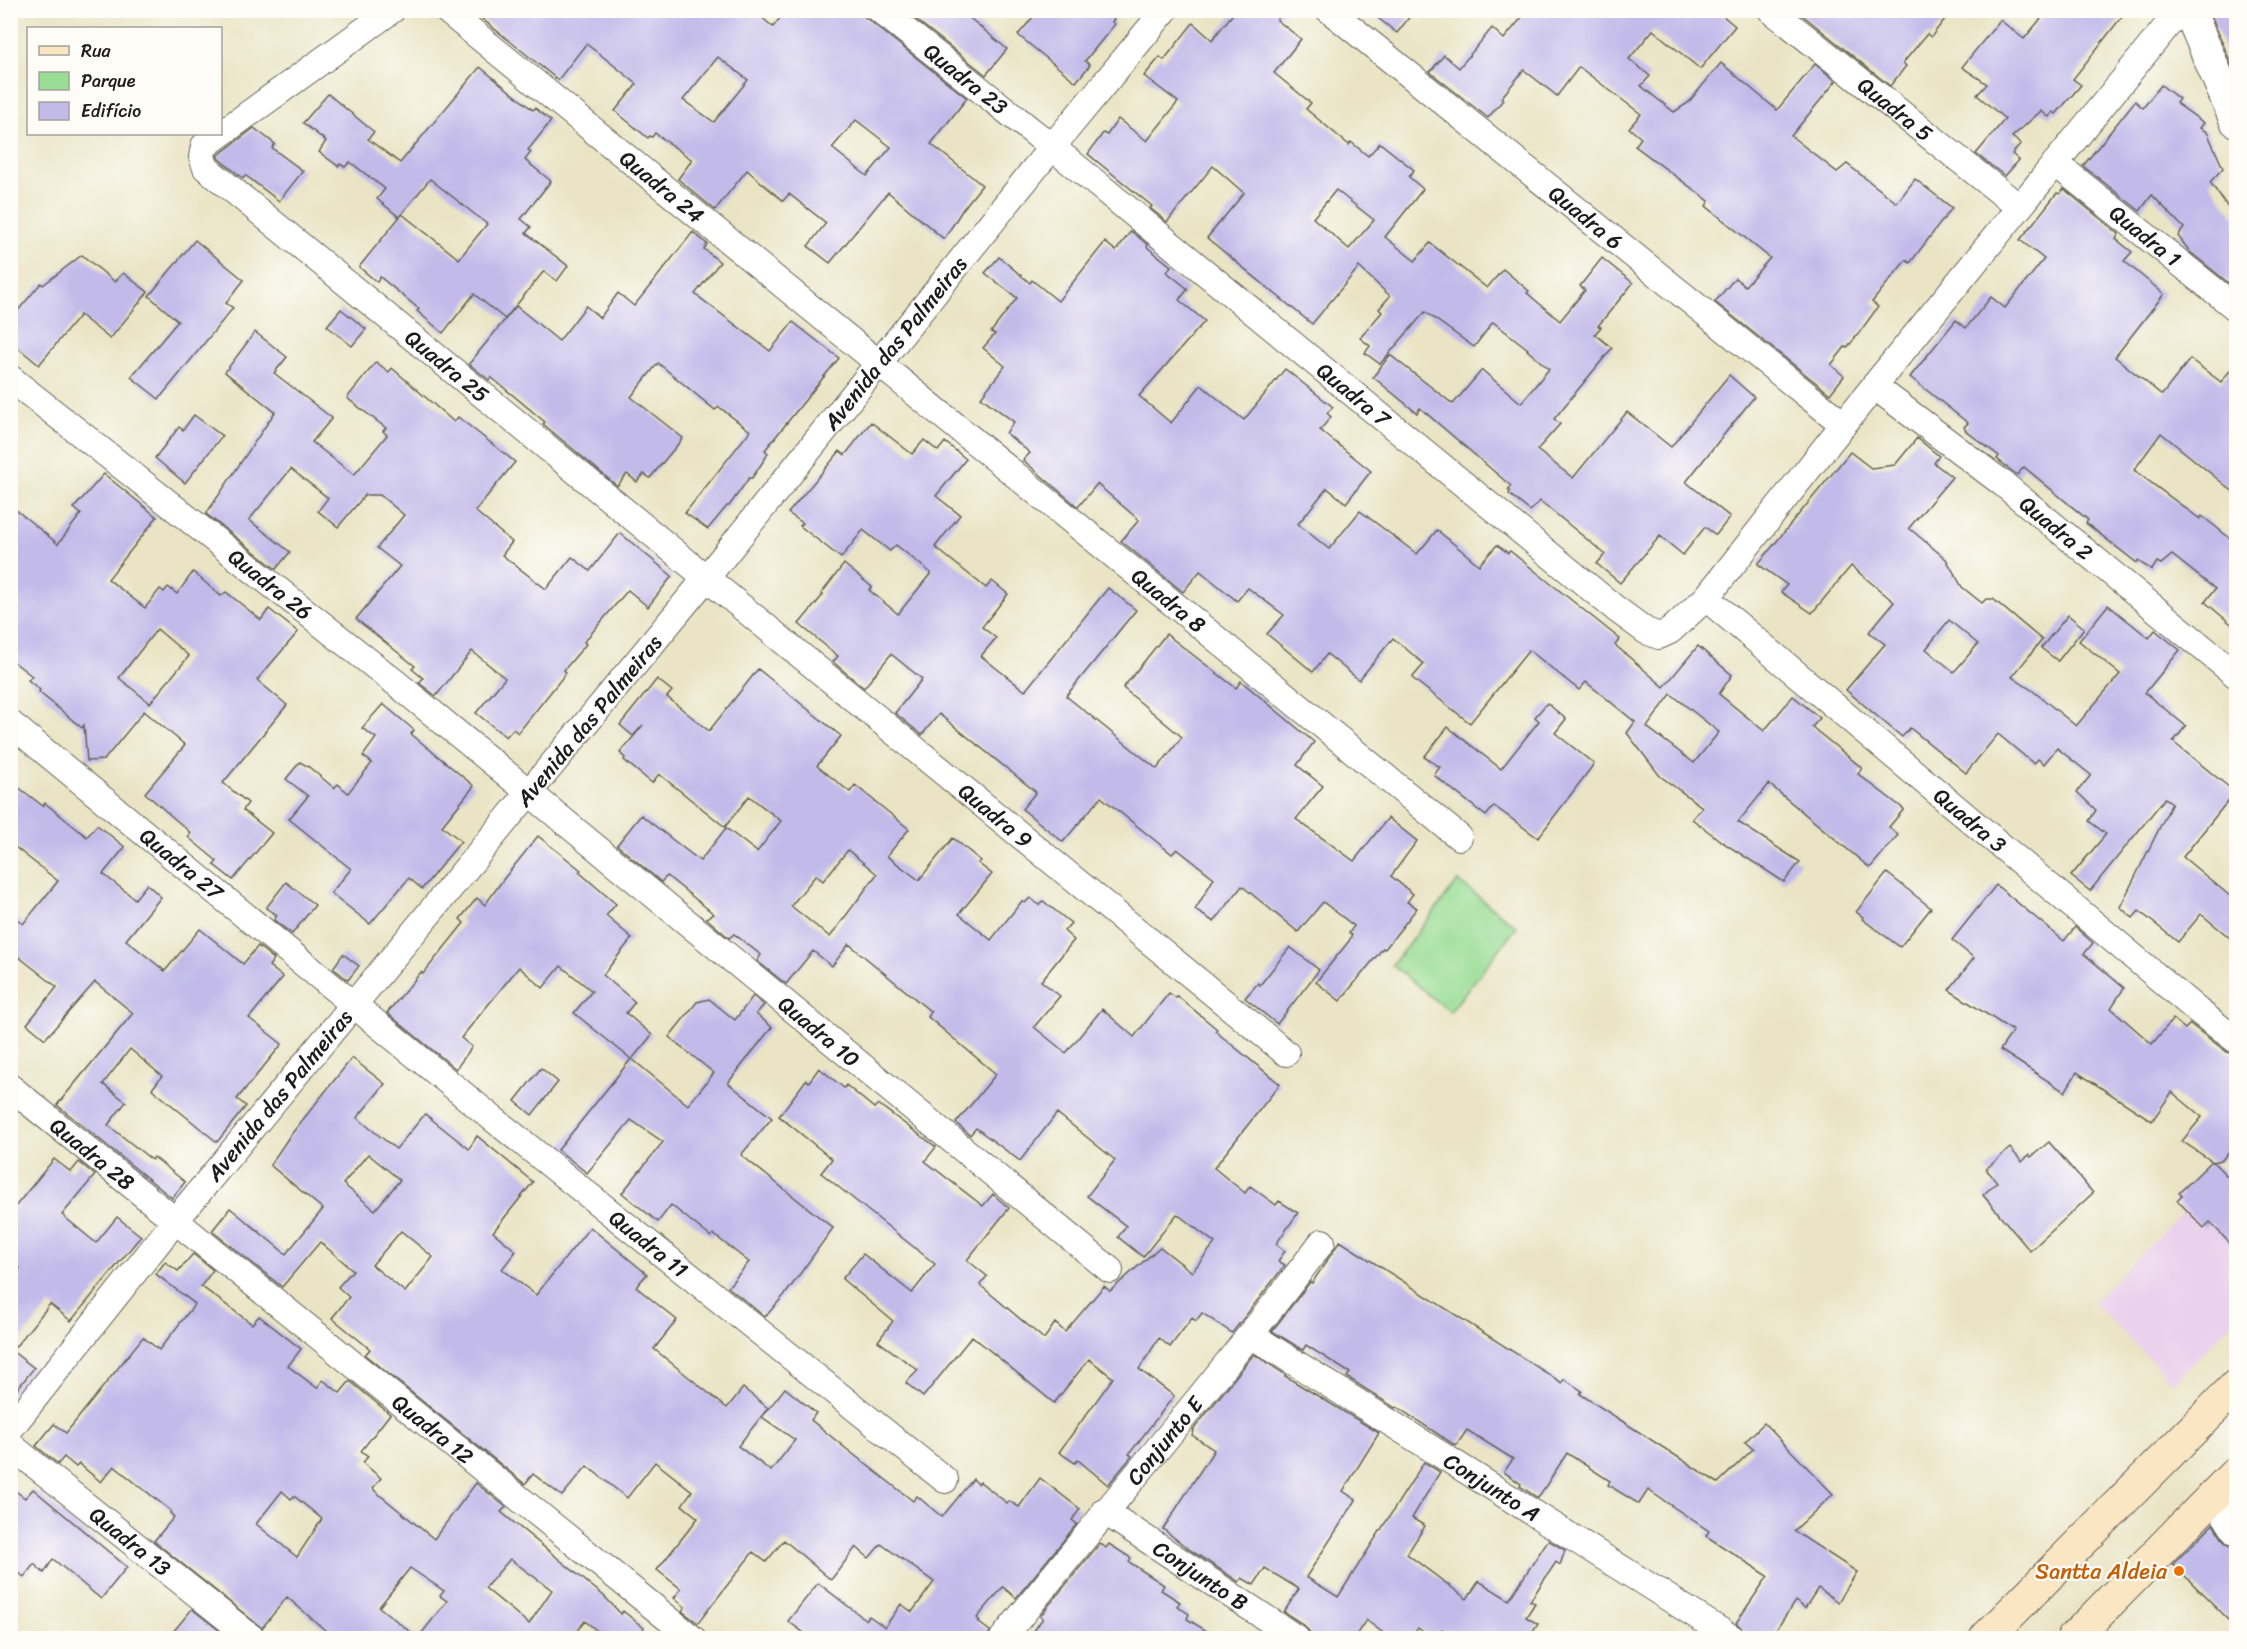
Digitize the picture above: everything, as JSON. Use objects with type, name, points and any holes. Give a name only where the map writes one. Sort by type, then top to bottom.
[{"type":"main road","points":[[1986,1638],[2235,1392]]},
{"type":"main road","points":[[2074,1638],[2236,1473]]},
{"type":"street","name":"Quadra 25","points":[[222,133],[392,10]]},
{"type":"street","name":"Quadra 24","points":[[446,10],[879,362]]},
{"type":"street","name":"Quadra 23","points":[[880,10],[1052,147]]},
{"type":"street","name":"Avenida das Palmeiras","points":[[10,1429],[175,1221],[707,577],[1052,147],[1165,10]]},
{"type":"street","name":"Quadra 6","points":[[1329,10],[1843,424]]},
{"type":"street","name":"Quadra 5","points":[[1771,10],[2019,207]]},
{"type":"street","points":[[1706,598],[1843,424],[2180,10]]},
{"type":"street","points":[[2189,10],[2236,121]]},
{"type":"street","name":"Quadra 25","points":[[219,135],[204,146],[202,157],[206,168],[707,577]]},
{"type":"street","name":"Quadra 7","points":[[1052,147],[1616,609],[1646,631],[1659,636],[1670,631],[1706,598]]},
{"type":"street","name":"Quadra 1","points":[[2055,163],[2236,308]]},
{"type":"street","name":"Quadra 8","points":[[879,362],[1459,837]]},
{"type":"street","name":"Quadra 26","points":[[10,378],[396,683],[529,792]]},
{"type":"street","name":"Quadra 2","points":[[1874,386],[2002,483],[2236,675]]},
{"type":"street","name":"Quadra 9","points":[[707,577],[1286,1053]]},
{"type":"street","name":"Quadra 3","points":[[1706,598],[2198,1011],[2236,1040]]},
{"type":"street","name":"Quadra 27","points":[[10,723],[353,1005]]},
{"type":"street","name":"Quadra 10","points":[[529,792],[1110,1270]]},
{"type":"street","name":"Quadra 11","points":[[353,1005],[945,1480]]},
{"type":"street","name":"Quadra 28","points":[[10,1087],[175,1221]]},
{"type":"street","name":"Quadra 12","points":[[175,1221],[692,1638]]},
{"type":"street","name":"Conjunto E","points":[[1004,1638],[1104,1511],[1251,1335],[1322,1242]]},
{"type":"street","name":"Conjunto A","points":[[1251,1335],[1732,1638]]},
{"type":"street","name":"Quadra 13","points":[[10,1445],[252,1638]]},
{"type":"street","points":[[2213,1496],[2236,1533]]},
{"type":"street","name":"Conjunto B","points":[[1104,1511],[1296,1638]]},
{"type":"shaded area","points":[[2212,1161],[2234,1183],[2236,1180],[2236,1319],[2173,1383],[2093,1302],[2183,1212],[2172,1200]]},
{"type":"green space","points":[[1458,881],[1517,927],[1450,1012],[1392,965]]},
{"type":"building","points":[[471,10],[753,10],[773,27],[786,10],[856,10],[967,98],[931,144],[982,185],[944,239],[888,192],[830,263],[808,246],[826,223],[789,194],[783,201],[747,170],[715,210],[678,179],[692,160],[655,133],[648,138],[615,111],[637,84],[586,44],[558,80]],"holes":[[[718,57],[748,80],[714,122],[683,100]],[[856,120],[891,147],[867,176],[832,148]]]},
{"type":"building","points":[[920,10],[960,10],[1007,49],[986,75],[914,18]]},
{"type":"building","points":[[1039,10],[1104,10],[1114,19],[1112,22],[1115,24],[1085,61],[1090,65],[1076,82],[1018,35]]},
{"type":"building","points":[[1236,10],[1284,10],[1277,20],[1301,39],[1274,73],[1311,103],[1306,109],[1349,145],[1351,142],[1368,156],[1380,143],[1414,170],[1409,177],[1423,189],[1385,237],[1415,261],[1430,243],[1487,288],[1503,269],[1560,321],[1585,290],[1580,286],[1602,258],[1633,283],[1598,326],[1601,327],[1595,334],[1612,348],[1554,419],[1560,424],[1537,450],[1573,478],[1627,412],[1671,447],[1729,375],[1754,397],[1686,482],[1730,517],[1716,535],[1705,527],[1683,555],[1660,536],[1620,583],[1597,564],[1605,554],[1540,501],[1530,511],[1509,494],[1508,490],[1511,486],[1420,408],[1417,413],[1373,377],[1390,355],[1453,404],[1482,370],[1521,403],[1549,369],[1528,349],[1493,322],[1474,347],[1425,312],[1380,364],[1365,353],[1370,346],[1360,338],[1382,312],[1379,309],[1390,296],[1359,267],[1312,324],[1207,238],[1244,193],[1213,166],[1167,222],[1150,208],[1152,206],[1088,154],[1103,133],[1107,135],[1118,119],[1147,141],[1178,102],[1144,76],[1160,57],[1164,60],[1193,23],[1212,40]],"holes":[[[1336,190],[1374,220],[1349,249],[1313,218]]]},
{"type":"building","points":[[1368,10],[1415,10],[1397,33]]},
{"type":"building","points":[[1528,10],[1716,10],[1735,26],[1700,69],[1653,30],[1629,59],[1650,76],[1641,86],[1674,112],[1688,103],[1721,63],[1777,110],[1815,64],[1836,81],[1791,136],[1837,172],[1847,164],[1897,203],[1915,179],[1952,208],[1910,263],[1906,260],[1872,302],[1878,307],[1831,365],[1844,376],[1830,394],[1715,302],[1735,278],[1745,286],[1770,258],[1706,206],[1709,201],[1635,146],[1641,138],[1629,128],[1641,114],[1579,67],[1557,96],[1524,70],[1488,118],[1430,72],[1444,55],[1459,68],[1492,28],[1504,39]]},
{"type":"building","points":[[1796,10],[1952,10],[1931,37],[1927,34],[1903,63],[1906,66],[1890,86]]},
{"type":"building","points":[[2048,10],[2127,10],[2073,79],[2081,85],[2056,114],[2053,112],[2049,117],[2041,111],[2012,137],[2021,144],[2012,154],[2019,160],[2005,176],[1976,154],[2005,119],[1977,95],[1987,84],[1962,67],[2000,20],[2024,39]]},
{"type":"building","points":[[2209,10],[2236,10],[2236,76]]},
{"type":"building","points":[[480,67],[533,110],[535,108],[551,121],[528,150],[531,152],[525,160],[551,181],[521,219],[531,227],[526,233],[568,266],[557,281],[544,271],[505,319],[474,294],[443,333],[417,311],[419,309],[380,277],[377,282],[359,267],[402,214],[459,259],[487,224],[430,179],[399,217],[377,199],[385,189],[350,162],[345,167],[340,164],[338,166],[319,152],[326,141],[303,123],[328,94],[374,132],[368,139],[400,163]]},
{"type":"building","points":[[2161,85],[2179,99],[2176,103],[2204,123],[2200,128],[2207,132],[2223,168],[2210,182],[2236,219],[2236,289],[2190,252],[2178,236],[2184,228],[2152,195],[2140,211],[2083,166],[2135,101],[2143,108]]},
{"type":"building","points":[[254,128],[275,144],[272,148],[303,171],[279,201],[245,175],[243,178],[217,156]]},
{"type":"building","points":[[2064,189],[2119,234],[2116,239],[2132,252],[2124,261],[2164,294],[2115,357],[2162,395],[2190,359],[2221,382],[2236,363],[2236,494],[2161,433],[2134,470],[2200,519],[2202,516],[2236,543],[2236,628],[2205,602],[2215,589],[2172,555],[2161,564],[2157,562],[2152,570],[2138,561],[2137,563],[2086,523],[2088,520],[2024,467],[2017,475],[1997,459],[1999,456],[1966,431],[1964,427],[1968,423],[1910,377],[1956,320],[1966,328],[1991,297],[2005,308],[2044,259],[2020,240],[2057,193],[2060,194]]},
{"type":"building","points":[[1131,231],[1171,266],[1167,272],[1188,289],[1179,300],[1205,321],[1139,396],[1171,423],[1201,385],[1244,420],[1285,369],[1333,407],[1327,413],[1331,417],[1320,430],[1371,471],[1346,503],[1327,488],[1298,524],[1329,549],[1360,511],[1417,554],[1437,530],[1479,565],[1497,545],[1508,553],[1510,551],[1620,639],[1615,645],[1664,687],[1698,646],[1732,675],[1719,694],[1764,731],[1793,696],[1820,718],[1812,727],[1862,768],[1858,774],[1904,809],[1889,827],[1898,835],[1870,868],[1769,784],[1738,822],[1800,862],[1784,882],[1722,842],[1692,819],[1702,807],[1660,776],[1627,733],[1635,722],[1586,682],[1579,690],[1529,650],[1470,723],[1412,678],[1424,664],[1393,638],[1359,680],[1327,654],[1313,672],[1267,634],[1284,615],[1248,588],[1237,601],[1200,571],[1183,592],[1121,541],[1139,520],[1097,484],[1078,507],[1023,460],[1030,453],[1006,433],[1014,422],[981,397],[1005,366],[983,348],[995,334],[991,332],[1017,298],[985,273],[999,257],[1030,283],[1032,280],[1058,301],[1105,242],[1116,251]],"holes":[[[1671,694],[1719,732],[1694,763],[1647,727]]]},
{"type":"building","points":[[693,232],[707,244],[704,249],[720,262],[695,294],[770,351],[793,322],[839,358],[765,450],[768,453],[752,478],[749,478],[729,506],[708,529],[685,513],[750,431],[719,407],[715,410],[658,363],[631,397],[683,438],[650,478],[644,474],[637,482],[627,474],[617,486],[491,377],[489,380],[469,364],[516,306],[559,341],[586,306],[600,318],[618,293],[634,306]]},
{"type":"building","points":[[195,240],[244,280],[226,303],[233,308],[159,399],[131,377],[178,321],[149,296]]},
{"type":"building","points":[[82,255],[115,282],[123,273],[148,292],[110,339],[80,315],[39,365],[10,341],[10,320],[41,283],[43,285]]},
{"type":"building","points":[[341,309],[366,329],[352,346],[327,326]]},
{"type":"building","points":[[255,332],[287,357],[274,373],[332,418],[312,442],[354,475],[387,435],[383,431],[386,428],[347,398],[376,362],[389,372],[392,368],[454,422],[458,417],[515,462],[475,511],[512,542],[502,555],[546,589],[572,557],[590,571],[620,533],[672,576],[648,607],[628,590],[584,642],[586,644],[564,670],[566,673],[518,733],[513,729],[506,737],[476,713],[505,678],[472,651],[436,696],[419,683],[423,678],[412,669],[415,666],[356,619],[400,566],[377,548],[404,515],[380,495],[365,495],[338,527],[318,511],[328,498],[291,469],[249,520],[290,552],[276,569],[206,514],[275,412],[225,372]]},
{"type":"building","points":[[194,415],[222,436],[185,483],[155,458],[179,427],[183,430]]},
{"type":"building","points":[[871,422],[912,454],[924,440],[938,451],[945,442],[966,459],[936,496],[960,515],[935,547],[986,588],[992,581],[1008,594],[982,627],[996,638],[981,656],[1025,691],[1108,588],[1136,610],[1066,696],[1157,769],[1182,737],[1123,688],[1166,634],[1236,688],[1241,681],[1314,742],[1297,765],[1323,786],[1296,819],[1354,861],[1388,818],[1417,841],[1391,876],[1413,894],[1407,902],[1417,908],[1340,1001],[1316,982],[1349,941],[1352,935],[1349,933],[1354,926],[1323,902],[1298,932],[1242,886],[1214,922],[1195,910],[1214,878],[1177,849],[1172,854],[1101,797],[1063,842],[1022,809],[1036,792],[939,714],[922,735],[895,713],[922,679],[891,654],[864,688],[833,662],[838,656],[799,624],[823,595],[821,594],[844,564],[872,587],[869,590],[898,614],[931,573],[896,545],[890,551],[863,530],[841,558],[800,526],[803,523],[788,513],[840,451],[845,455]]},
{"type":"building","points":[[1917,438],[1939,456],[1934,463],[1952,477],[1909,528],[1946,559],[1962,587],[1982,603],[1986,599],[1993,599],[2042,640],[2012,677],[2076,726],[2120,674],[2079,641],[2108,605],[2149,638],[2155,630],[2180,650],[2145,693],[2186,726],[2173,742],[2235,792],[2183,857],[2236,901],[2236,943],[2201,914],[2178,942],[2139,911],[2133,918],[2120,907],[2172,803],[2165,798],[2090,891],[2071,876],[2106,834],[2089,821],[2096,810],[2077,792],[2091,775],[2057,748],[2044,764],[2038,759],[2034,764],[1998,734],[1966,773],[1910,728],[1902,737],[1846,690],[1885,644],[1869,632],[1894,602],[1851,566],[1812,613],[1781,592],[1787,585],[1758,564],[1850,452],[1871,468],[1895,465]],"holes":[[[1949,620],[1978,644],[1954,672],[1926,649]]]},
{"type":"building","points":[[104,474],[157,517],[108,579],[145,608],[160,589],[164,592],[168,587],[177,594],[193,572],[221,596],[226,592],[261,620],[269,609],[298,632],[257,680],[287,705],[223,783],[248,803],[243,810],[272,833],[233,880],[214,865],[217,861],[188,837],[191,833],[145,793],[185,745],[144,711],[104,760],[87,761],[84,725],[82,728],[39,692],[40,690],[28,680],[32,676],[10,659],[10,505],[58,544],[81,514],[74,508]],"holes":[[[157,629],[189,656],[150,703],[119,678]]]},
{"type":"building","points":[[2068,615],[2084,628],[2058,661],[2041,648]]},
{"type":"building","points":[[758,669],[841,736],[817,766],[850,792],[855,785],[909,829],[887,856],[919,880],[953,838],[981,861],[978,863],[992,874],[959,914],[991,940],[1022,901],[1025,903],[1030,898],[1039,905],[1043,901],[1071,923],[1064,931],[1074,940],[1041,981],[1060,996],[1034,1027],[1066,1053],[1102,1009],[1134,1037],[1169,993],[1176,998],[1177,996],[1217,1029],[1215,1031],[1280,1084],[1214,1168],[1245,1193],[1250,1186],[1276,1205],[1279,1201],[1298,1213],[1276,1244],[1285,1251],[1278,1261],[1285,1265],[1232,1333],[1202,1313],[1196,1321],[1192,1318],[1170,1347],[1159,1338],[1139,1369],[1174,1396],[1129,1454],[1132,1456],[1108,1485],[1078,1460],[1075,1463],[1059,1452],[1113,1378],[1089,1359],[1054,1403],[972,1336],[923,1397],[906,1383],[918,1370],[878,1341],[893,1321],[842,1279],[863,1254],[912,1293],[935,1264],[821,1173],[832,1159],[779,1116],[806,1080],[809,1082],[819,1068],[844,1088],[846,1085],[874,1108],[878,1104],[936,1147],[925,1161],[983,1206],[993,1194],[1009,1208],[967,1260],[987,1276],[980,1285],[1044,1339],[1055,1323],[1065,1332],[1104,1286],[1110,1291],[1160,1247],[1192,1272],[1215,1243],[1177,1214],[1143,1257],[1118,1237],[1126,1226],[1087,1196],[1115,1160],[1057,1113],[1020,1161],[976,1128],[970,1135],[956,1123],[996,1074],[928,1017],[931,1012],[849,944],[832,966],[813,951],[786,984],[757,961],[761,955],[734,934],[729,938],[706,918],[714,914],[667,876],[661,882],[617,845],[641,815],[700,861],[726,828],[757,852],[781,821],[749,796],[725,827],[659,774],[652,783],[624,760],[625,758],[620,753],[643,725],[633,736],[620,725],[657,679],[672,691],[667,697],[709,731]],"holes":[[[848,850],[877,874],[830,937],[791,906],[816,875],[823,881]]]},
{"type":"building","points":[[1547,703],[1566,719],[1555,733],[1594,764],[1538,838],[1494,806],[1486,816],[1434,775],[1440,767],[1424,757],[1448,727],[1501,769],[1539,721],[1535,717]]},
{"type":"building","points":[[383,704],[414,730],[411,734],[474,786],[442,826],[461,841],[422,889],[409,878],[370,924],[331,893],[351,869],[289,819],[308,796],[286,779],[300,762],[334,788],[338,784],[348,793],[372,763],[363,756],[376,738],[362,728]]},
{"type":"building","points":[[10,781],[43,806],[45,803],[87,837],[97,825],[125,847],[103,874],[135,899],[147,884],[161,897],[126,940],[165,971],[200,929],[243,964],[258,946],[274,959],[269,966],[283,977],[249,1018],[282,1044],[237,1099],[246,1106],[217,1142],[152,1089],[162,1076],[130,1049],[103,1084],[126,1102],[108,1125],[152,1160],[154,1157],[185,1182],[172,1198],[57,1105],[133,1013],[95,982],[45,1039],[27,1024],[57,987],[10,950],[10,913],[23,924],[58,881],[10,843]]},
{"type":"building","points":[[538,836],[581,870],[579,872],[616,904],[606,916],[632,938],[603,975],[635,1002],[626,1013],[652,1035],[632,1059],[688,1105],[714,1073],[669,1037],[697,1002],[709,999],[735,1020],[753,996],[764,1005],[756,1014],[772,1027],[728,1083],[772,1118],[741,1155],[833,1228],[787,1292],[765,1317],[728,1287],[749,1262],[713,1234],[711,1237],[671,1205],[658,1222],[622,1193],[663,1142],[631,1120],[587,1173],[558,1150],[631,1059],[574,1013],[592,991],[561,966],[543,988],[519,967],[461,1038],[472,1047],[456,1069],[387,1013],[421,972],[423,974],[464,923],[460,919],[477,898],[485,905]]},
{"type":"building","points":[[1887,873],[1931,908],[1900,947],[1856,912]]},
{"type":"building","points":[[286,882],[315,905],[292,934],[274,920],[277,915],[266,908]]},
{"type":"building","points":[[1996,885],[2064,941],[2075,927],[2093,943],[2084,954],[2124,988],[2111,1008],[2152,1044],[2173,1019],[2185,1029],[2190,1024],[2227,1052],[2236,1055],[2236,1143],[2222,1160],[2213,1162],[2182,1141],[2202,1117],[2172,1092],[2152,1121],[2077,1072],[2065,1092],[2000,1050],[2013,1031],[1949,990],[1974,958],[1952,940]]},
{"type":"building","points":[[1290,947],[1319,970],[1277,1024],[1245,998],[1258,983],[1260,985]]},
{"type":"building","points":[[343,954],[359,966],[348,980],[333,968]]},
{"type":"building","points":[[352,1058],[385,1084],[357,1118],[396,1149],[425,1114],[469,1149],[477,1136],[533,1182],[493,1232],[516,1251],[502,1269],[536,1295],[590,1227],[647,1274],[636,1287],[677,1320],[654,1349],[727,1408],[743,1388],[768,1408],[738,1446],[771,1471],[795,1440],[762,1417],[785,1388],[816,1413],[811,1420],[913,1501],[917,1496],[942,1517],[973,1479],[1007,1503],[1009,1501],[1019,1507],[1040,1478],[1080,1509],[1072,1520],[1077,1524],[1016,1598],[1003,1587],[977,1618],[980,1621],[978,1622],[990,1631],[988,1638],[811,1638],[788,1621],[818,1583],[866,1620],[869,1616],[885,1627],[901,1604],[912,1612],[934,1582],[881,1544],[869,1558],[856,1547],[831,1580],[784,1540],[766,1562],[753,1552],[698,1623],[682,1611],[685,1607],[674,1598],[681,1589],[657,1570],[698,1518],[682,1505],[692,1491],[655,1462],[627,1498],[587,1466],[562,1496],[533,1474],[525,1484],[365,1355],[370,1349],[332,1318],[349,1297],[338,1287],[353,1270],[320,1242],[282,1287],[212,1231],[230,1208],[286,1254],[323,1209],[270,1165],[289,1137]],"holes":[[[368,1154],[400,1180],[375,1210],[343,1184]],[[401,1231],[433,1257],[405,1292],[372,1265]]]},
{"type":"building","points":[[541,1068],[558,1082],[532,1115],[515,1101]]},
{"type":"building","points":[[2049,1142],[2093,1193],[2030,1251],[1983,1195],[1997,1182],[1986,1169],[2010,1148],[2022,1162]]},
{"type":"building","points":[[54,1159],[71,1172],[79,1162],[95,1175],[62,1215],[96,1243],[117,1217],[141,1236],[71,1321],[50,1304],[12,1351],[34,1368],[10,1398],[10,1280],[20,1268],[10,1261],[10,1213]]},
{"type":"building","points":[[2212,1161],[2236,1185],[2230,1188],[2236,1197],[2236,1250],[2210,1222],[2204,1228],[2177,1200],[2182,1195],[2179,1193]]},
{"type":"building","points":[[1340,1241],[1562,1383],[1564,1379],[1582,1391],[1580,1394],[1718,1483],[1753,1449],[1745,1442],[1764,1423],[1833,1494],[1794,1531],[1857,1572],[1838,1602],[1818,1588],[1805,1608],[1795,1601],[1771,1638],[1747,1638],[1745,1631],[1736,1623],[1768,1576],[1706,1536],[1709,1531],[1648,1490],[1639,1504],[1608,1485],[1610,1481],[1567,1453],[1538,1498],[1504,1472],[1513,1459],[1467,1430],[1456,1446],[1347,1377],[1350,1373],[1306,1345],[1303,1350],[1272,1331],[1310,1282],[1312,1283]]},
{"type":"building","points":[[193,1254],[213,1270],[201,1286],[252,1324],[259,1316],[301,1349],[288,1366],[317,1388],[323,1380],[340,1393],[350,1381],[390,1414],[361,1451],[368,1456],[363,1463],[381,1478],[373,1488],[375,1491],[434,1539],[476,1483],[506,1507],[501,1512],[604,1596],[621,1614],[623,1611],[644,1628],[635,1638],[606,1638],[585,1621],[571,1638],[418,1638],[334,1638],[287,1597],[262,1628],[154,1541],[174,1517],[171,1511],[114,1466],[101,1482],[79,1464],[76,1467],[64,1457],[58,1464],[36,1446],[54,1424],[66,1433],[143,1337],[159,1350],[195,1304],[156,1274],[165,1262],[178,1271]],"holes":[[[282,1491],[291,1499],[294,1496],[322,1519],[297,1557],[256,1524]],[[510,1559],[552,1590],[529,1624],[485,1588]],[[410,1568],[444,1591],[440,1596],[447,1601],[418,1638],[379,1607]]]},
{"type":"building","points":[[1254,1354],[1285,1376],[1379,1433],[1343,1491],[1356,1500],[1306,1577],[1338,1597],[1424,1462],[1440,1472],[1412,1518],[1425,1526],[1407,1554],[1467,1599],[1479,1581],[1509,1600],[1548,1540],[1565,1550],[1560,1565],[1556,1562],[1530,1601],[1535,1603],[1526,1617],[1538,1624],[1529,1638],[1456,1638],[1442,1629],[1435,1638],[1432,1638],[1418,1628],[1411,1638],[1390,1638],[1366,1620],[1354,1638],[1314,1638],[1304,1625],[1284,1612],[1299,1589],[1265,1568],[1254,1585],[1242,1578],[1239,1582],[1163,1529],[1214,1450],[1192,1435],[1193,1430]]},
{"type":"building","points":[[10,1487],[25,1498],[33,1489],[127,1567],[101,1599],[53,1559],[44,1573],[34,1564],[24,1577],[10,1566]]},
{"type":"building","points":[[2213,1524],[2224,1541],[2236,1548],[2236,1627],[2173,1564]]},
{"type":"building","points":[[1100,1543],[1106,1548],[1109,1544],[1131,1558],[1129,1562],[1164,1585],[1161,1590],[1180,1602],[1177,1606],[1189,1614],[1187,1619],[1218,1638],[1029,1638],[1043,1618],[1040,1616]]},
{"type":"building","points":[[192,1609],[229,1638],[168,1638]]},
{"type":"place","name":"Santta Aldeia","points":[[2179,1571]]}]
